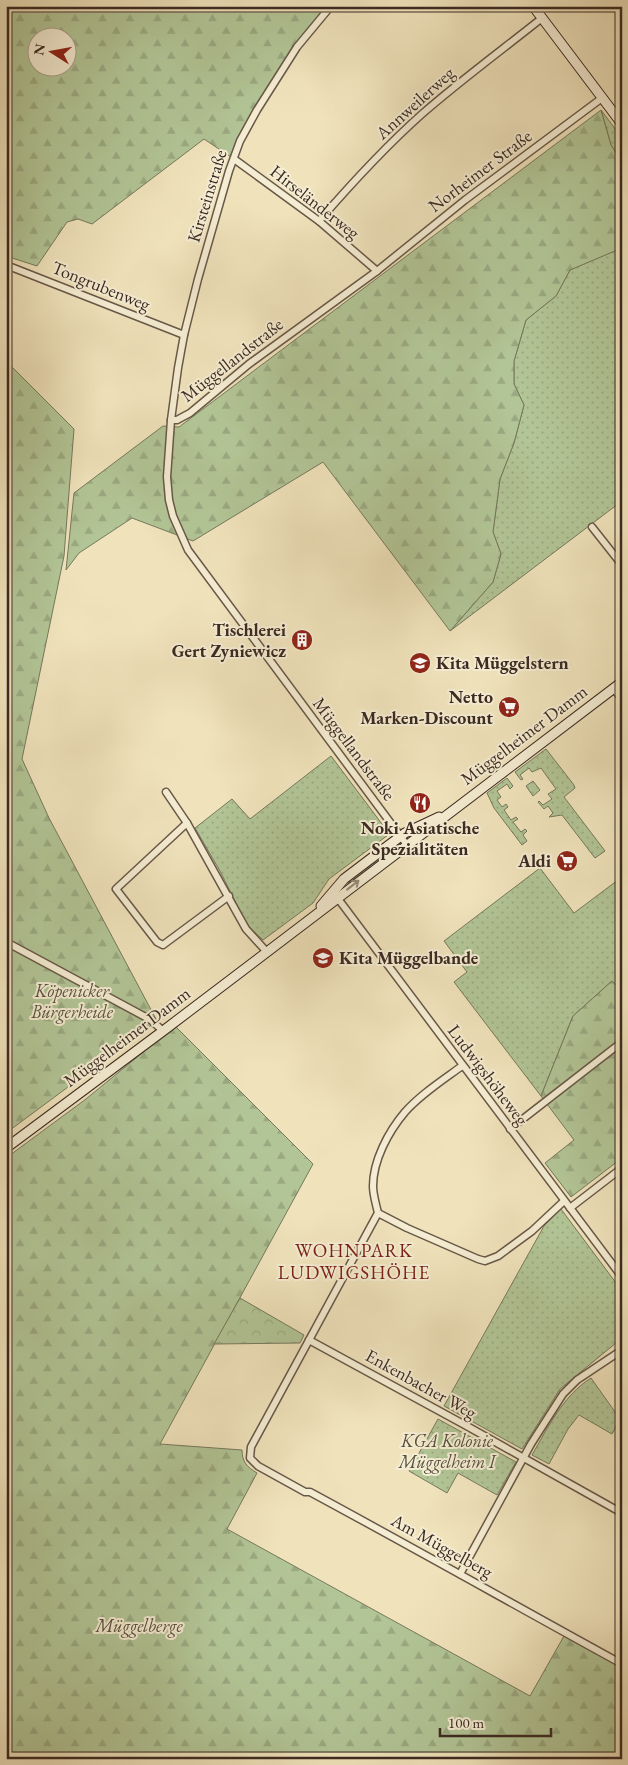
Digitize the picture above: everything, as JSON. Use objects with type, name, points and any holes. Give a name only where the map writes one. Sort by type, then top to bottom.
[{"type":"main road","points":[[533,6],[622,124]]},
{"type":"main road","name":"Müggelheimer Damm","points":[[6,1148],[163,1031],[314,914],[334,895],[407,845],[622,682]]},
{"type":"main road","name":"Müggelheimer Damm","points":[[334,895],[344,879],[401,836],[421,824],[446,814]]},
{"type":"street","name":"Kirsteinstraße","points":[[171,420],[184,335],[209,238],[240,141],[297,47],[331,6]]},
{"type":"street","name":"Annweilerweg","points":[[319,221],[363,172],[421,115],[479,66],[542,18]]},
{"type":"street","name":"Norheimer Straße","points":[[377,271],[465,200],[602,98]]},
{"type":"street","name":"Hirseländerweg","points":[[234,158],[319,221],[377,271]]},
{"type":"street","name":"Tongrubenweg","points":[[6,265],[184,335]]},
{"type":"street","name":"Müggellandstraße","points":[[377,271],[264,353],[190,413],[177,420],[171,420],[168,477],[169,500],[174,521],[188,550],[407,845]]},
{"type":"street","points":[[592,527],[622,565]]},
{"type":"street","points":[[613,688],[622,699]]},
{"type":"street","points":[[166,792],[187,823],[246,929],[266,951]]},
{"type":"street","points":[[187,823],[116,889],[157,942],[163,944],[229,896]]},
{"type":"street","name":"Ludwigshöheweg","points":[[334,895],[622,1277]]},
{"type":"street","points":[[6,942],[152,1020],[163,1031]]},
{"type":"street","points":[[510,1129],[622,1042]]},
{"type":"street","points":[[309,1340],[378,1213],[373,1186],[374,1175],[382,1148],[405,1112],[462,1066]]},
{"type":"street","points":[[570,1208],[622,1168]]},
{"type":"street","points":[[378,1213],[425,1237],[485,1261],[498,1256],[526,1236],[564,1201]]},
{"type":"street","name":"Am Müggelberg","points":[[309,1340],[251,1447],[249,1456],[251,1461],[305,1492],[310,1492],[378,1528],[622,1664]]},
{"type":"street","name":"Enkenbacher Weg","points":[[309,1340],[622,1513]]},
{"type":"street","points":[[460,1574],[524,1458],[564,1394],[570,1386],[622,1350]]},
{"type":"green space","points":[[6,6],[331,6],[281,72],[234,159],[204,139],[92,224],[78,219],[67,222],[37,266],[6,256]]},
{"type":"green space","points":[[601,110],[622,138],[622,162],[611,145]]},
{"type":"green space","points":[[601,110],[611,145],[622,162],[622,248],[570,270],[556,296],[526,320],[514,361],[514,384],[524,405],[514,443],[500,479],[493,532],[501,554],[493,582],[450,631],[323,462],[193,541],[132,518],[79,553],[66,570],[74,493],[163,426],[179,427]]},
{"type":"green space","points":[[622,247],[620,311],[622,313],[622,501],[450,631],[493,582],[501,554],[493,532],[500,479],[514,443],[524,405],[514,384],[514,361],[526,320],[556,296],[570,270]]},
{"type":"green space","name":"Köpenicker Bürgerheide","points":[[6,361],[74,429],[64,556],[22,759],[49,818],[157,1021],[6,1133]]},
{"type":"green space","points":[[546,749],[574,785],[575,788],[564,797],[605,851],[595,858],[562,815],[549,817],[553,813],[548,806],[544,809],[538,802],[543,805],[552,799],[548,794],[556,789],[541,768],[532,772],[529,768],[520,775],[523,779],[521,780],[515,772]]},
{"type":"green space","points":[[331,756],[388,832],[388,835],[329,879],[313,903],[263,940],[247,925],[220,871],[195,828],[232,799],[250,819]]},
{"type":"green space","points":[[507,778],[513,786],[510,789],[507,784],[497,791],[501,797],[497,800],[502,807],[506,804],[508,807],[504,810],[511,820],[516,817],[518,819],[513,822],[521,832],[525,829],[527,831],[523,835],[527,841],[522,845],[494,808],[487,793]]},
{"type":"green space","points":[[533,781],[540,790],[533,796],[526,786]]},
{"type":"green space","points":[[396,845],[396,848],[349,883],[348,881]]},
{"type":"green space","points":[[540,868],[574,913],[622,877],[622,992],[612,981],[573,1016],[541,1096],[454,982],[467,972],[444,941]]},
{"type":"green space","points":[[612,981],[622,992],[622,1158],[571,1197],[545,1163],[574,1140],[541,1096],[573,1016]]},
{"type":"green space","name":"Müggelberge","points":[[175,1026],[313,1164],[160,1444],[242,1450],[246,1464],[257,1473],[227,1529],[530,1696],[564,1636],[622,1667],[622,1759],[6,1759],[6,1158],[86,1099]]},
{"type":"green space","name":"KGA Kolonie Müggelheim I","points":[[561,1209],[622,1291],[622,1338],[560,1389],[522,1449],[444,1406],[544,1226]]},
{"type":"green space","points":[[240,1298],[304,1335],[300,1343],[214,1344]]},
{"type":"green space","name":"KGA Kolonie Müggelheim I","points":[[591,1378],[620,1419],[612,1434],[579,1415],[568,1429],[549,1464],[532,1455],[564,1403],[581,1385]]},
{"type":"green space","name":"KGA Kolonie Müggelheim I","points":[[438,1419],[516,1462],[497,1495],[458,1473],[447,1493],[409,1471]]},
{"type":"place","name":"Tischlerei Gert Zyniewicz","points":[[302,640]]},
{"type":"place","name":"Kita Müggelstern","points":[[420,663]]},
{"type":"place","name":"Netto Marken-Discount","points":[[509,707]]},
{"type":"place","name":"Noki Asiatische Spezialitäten","points":[[420,803]]},
{"type":"place","name":"Aldi","points":[[567,861]]},
{"type":"place","name":"Kita Müggelbande","points":[[323,958]]},
{"type":"district","name":"WOHNPARK LUDWIGSHÖHE","points":[[354,1261]]}]
